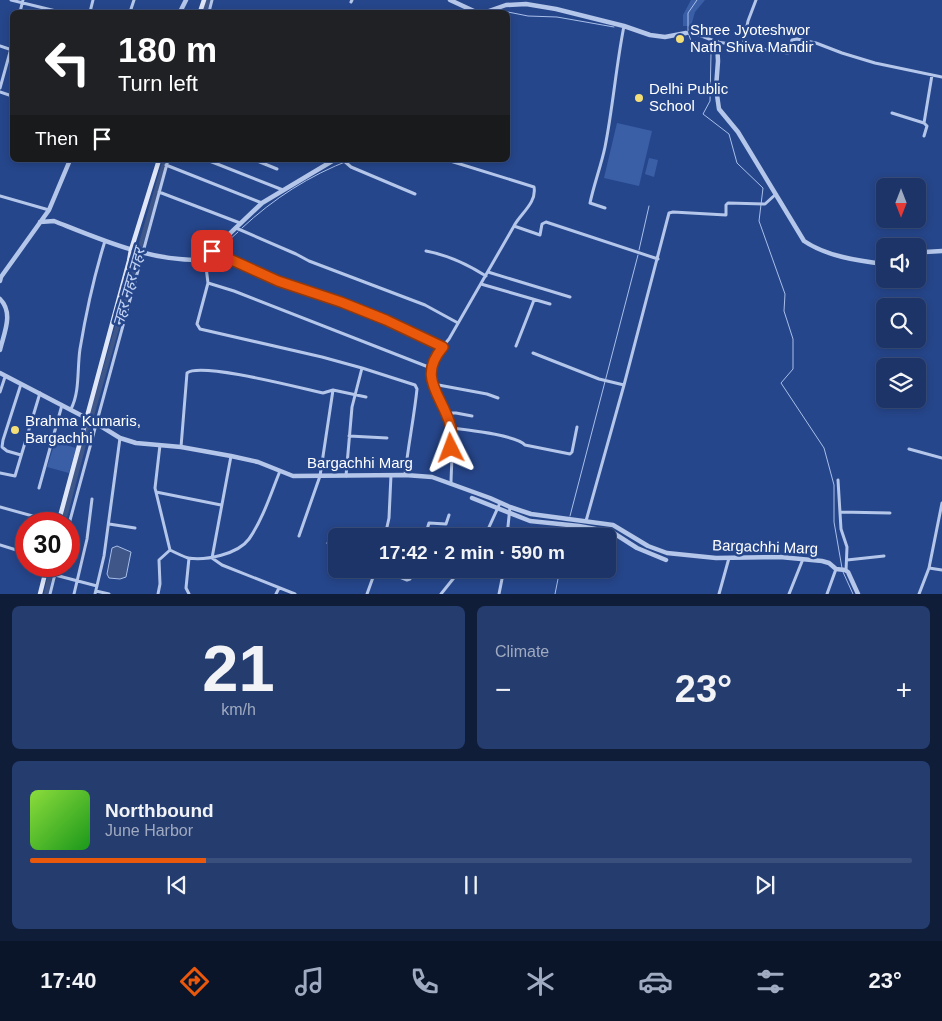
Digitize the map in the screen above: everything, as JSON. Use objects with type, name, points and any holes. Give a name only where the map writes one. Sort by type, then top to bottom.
[{"type":"main road","points":[[62,512],[91,421],[129,261],[137,252],[159,162]]},
{"type":"main road","points":[[40,594],[44,577]]},
{"type":"street","points":[[11,0],[53,10]]},
{"type":"street","points":[[450,0],[472,10]]},
{"type":"street","points":[[742,46],[748,21],[756,0]]},
{"type":"street","points":[[492,10],[506,5],[526,4],[556,9],[624,26],[650,35],[665,37],[688,33],[706,37],[717,42],[788,53],[792,40],[797,39],[816,43],[875,63],[942,77]]},
{"type":"street","points":[[605,208],[590,203],[604,150],[624,26]]},
{"type":"street","points":[[717,42],[716,88],[719,109],[738,132],[791,218],[798,234],[804,241],[814,247],[876,263]]},
{"type":"street","points":[[0,88],[10,54]]},
{"type":"street","points":[[924,136],[927,126],[924,123],[932,75]]},
{"type":"street","points":[[892,113],[924,123]]},
{"type":"street","points":[[0,279],[49,210],[69,162]]},
{"type":"street","points":[[72,512],[91,421],[137,252],[159,192],[167,162]]},
{"type":"street","points":[[213,162],[283,190]]},
{"type":"street","points":[[260,162],[277,169]]},
{"type":"street","points":[[40,222],[54,222],[137,252],[182,260],[202,260],[262,203],[331,162]]},
{"type":"street","points":[[345,162],[351,167],[416,194]]},
{"type":"street","points":[[451,484],[451,428],[433,384],[431,368],[434,359],[449,339],[482,284],[518,218],[528,209],[535,191],[534,187],[453,162]]},
{"type":"street","points":[[166,165],[262,203]]},
{"type":"street","points":[[159,192],[240,223]]},
{"type":"street","points":[[586,522],[669,213],[726,215],[726,205],[728,203],[765,204],[776,194]]},
{"type":"street","points":[[0,196],[49,210]]},
{"type":"street","points":[[49,210],[54,222]]},
{"type":"street","points":[[514,226],[540,235],[542,224],[546,222],[658,259]]},
{"type":"street","points":[[236,228],[309,261],[425,305],[458,323]]},
{"type":"street","points":[[70,409],[75,400],[80,350],[98,261],[105,241]]},
{"type":"street","points":[[212,251],[278,281],[341,302],[386,320],[443,347]]},
{"type":"street","points":[[426,251],[449,257],[487,274],[570,297]]},
{"type":"street","points":[[926,252],[942,251]]},
{"type":"street","points":[[202,260],[206,266],[208,283],[197,324],[200,329],[322,357],[416,385],[405,475]]},
{"type":"street","points":[[208,283],[431,368]]},
{"type":"street","points":[[482,284],[550,304]]},
{"type":"street","points":[[0,300],[7,309],[8,317],[0,350]]},
{"type":"street","points":[[516,346],[534,300]]},
{"type":"street","points":[[533,353],[599,379],[624,385]]},
{"type":"street","points":[[346,476],[352,407],[362,368]]},
{"type":"street","points":[[181,447],[187,374],[189,371],[211,370],[323,392],[333,390],[366,397]]},
{"type":"street","name":"Bargachhi Marg","points":[[0,374],[40,393],[120,438],[136,443],[181,447],[231,456],[258,462],[293,476],[405,475],[432,477],[510,507],[552,518],[613,525],[648,546],[667,553],[729,558],[803,558],[825,562],[837,569],[846,570]]},
{"type":"street","points":[[0,392],[5,377]]},
{"type":"street","points":[[21,384],[2,447],[7,451],[21,455]]},
{"type":"street","points":[[433,384],[487,394],[498,398]]},
{"type":"street","points":[[299,536],[320,476],[333,390]]},
{"type":"street","points":[[0,473],[15,476],[40,393]]},
{"type":"street","points":[[39,488],[62,405]]},
{"type":"street","points":[[446,413],[472,416]]},
{"type":"street","points":[[451,428],[510,438],[523,441],[525,445],[570,454],[577,427]]},
{"type":"street","points":[[349,436],[387,438]]},
{"type":"street","points":[[96,590],[104,556],[120,438]]},
{"type":"street","points":[[160,446],[156,492],[170,550]]},
{"type":"street","points":[[909,449],[942,458]]},
{"type":"street","points":[[212,558],[231,456]]},
{"type":"street","points":[[170,550],[190,558],[212,558],[226,554],[248,540],[260,518],[280,471]]},
{"type":"street","points":[[387,528],[390,518],[391,475]]},
{"type":"street","points":[[838,480],[841,530],[847,546],[846,570],[858,594]]},
{"type":"street","points":[[156,492],[221,505]]},
{"type":"street","points":[[472,498],[530,520],[612,532],[637,548],[666,560]]},
{"type":"street","points":[[74,594],[87,539],[92,500]]},
{"type":"street","points":[[489,528],[500,503]]},
{"type":"street","points":[[919,594],[929,568],[942,503]]},
{"type":"street","points":[[0,507],[17,512]]},
{"type":"street","points":[[508,528],[510,507]]},
{"type":"street","points":[[840,512],[890,513]]},
{"type":"street","points":[[427,528],[429,523],[446,524],[449,515]]},
{"type":"street","points":[[109,524],[135,528]]},
{"type":"street","points":[[0,545],[15,550]]},
{"type":"street","points":[[158,594],[160,584],[159,562],[170,550]]},
{"type":"street","points":[[847,560],[884,556]]},
{"type":"street","points":[[189,594],[186,588],[190,558]]},
{"type":"street","points":[[212,558],[222,565],[295,594]]},
{"type":"street","points":[[719,594],[729,558]]},
{"type":"street","points":[[789,594],[803,558]]},
{"type":"street","points":[[929,568],[942,570]]},
{"type":"street","points":[[827,594],[837,569]]},
{"type":"street","points":[[50,594],[54,577]]},
{"type":"street","points":[[66,577],[109,594]]},
{"type":"street","points":[[367,594],[373,578]]},
{"type":"street","points":[[441,594],[454,578]]},
{"type":"street","points":[[500,594],[503,578]]},
{"type":"street","points":[[276,594],[279,588]]},
{"type":"shaded area","points":[[691,0],[705,0],[695,12],[691,26],[683,26],[683,15]]},
{"type":"shaded area","points":[[617,123],[652,131],[639,186],[604,178]]},
{"type":"shaded area","points":[[649,158],[658,160],[654,177],[645,174]]},
{"type":"shaded area","points":[[55,442],[76,448],[69,473],[47,467]]},
{"type":"shaded area","points":[[117,546],[131,552],[126,577],[120,579],[109,578],[107,574],[112,548]]},
{"type":"waterway","name":"नहर नहर नहर","points":[[206,10],[208,0]]},
{"type":"waterway","points":[[688,31],[688,13],[697,0]]},
{"type":"waterway","points":[[510,12],[528,16],[557,17],[614,27]]},
{"type":"waterway","points":[[689,35],[691,41],[705,43],[711,54],[710,101],[703,114],[729,134],[737,163],[763,188],[759,221],[785,294],[784,311],[793,339],[793,369],[781,383],[824,448],[834,485],[834,522],[842,568]]},
{"type":"waterway","name":"नहर नहर नहर","points":[[92,415],[164,162]]},
{"type":"waterway","points":[[242,228],[266,207],[306,180],[345,162]]},
{"type":"waterway","points":[[639,250],[649,206]]},
{"type":"waterway","points":[[218,250],[238,232]]},
{"type":"waterway","points":[[570,516],[638,255]]},
{"type":"waterway","name":"नहर नहर नहर","points":[[66,512],[89,425]]},
{"type":"waterway","points":[[843,572],[853,594]]},
{"type":"waterway","name":"नहर नहर नहर","points":[[46,594],[50,577]]},
{"type":"waterway","points":[[555,594],[558,578]]},
{"type":"place","name":"Shree Jyoteshwor Nath Shiva Mandir","points":[[680,39]]},
{"type":"place","name":"Delhi Public School","points":[[639,98]]},
{"type":"place","name":"Brahma Kumaris, Bargachhi","points":[[15,430]]},
{"type":"route","points":[[212,251],[278,281],[341,302],[386,320],[443,347],[436,355],[432,364],[431,378],[451,425],[451,448]]}]
